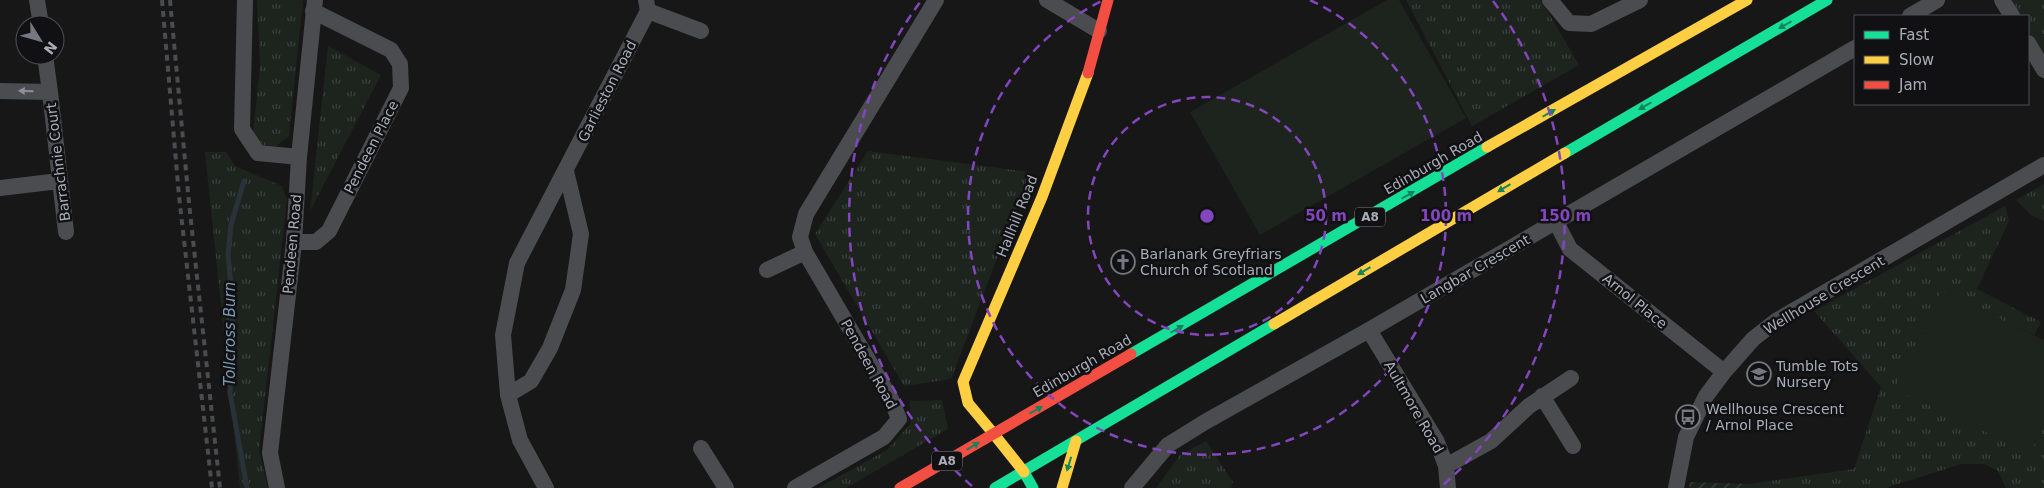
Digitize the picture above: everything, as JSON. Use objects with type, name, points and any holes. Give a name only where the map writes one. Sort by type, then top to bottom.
[{"type":"main road","name":"Hallhill Road","points":[[1033,488],[1024,472],[968,403],[963,382],[1042,197],[1086,81],[1108,0]]},
{"type":"main road","name":"Edinburgh Road","points":[[900,488],[1747,0]]},
{"type":"main road","points":[[994,488],[1827,0]]},
{"type":"main road","points":[[1062,488],[1076,441]]},
{"type":"street","points":[[37,0],[39,15]]},
{"type":"street","points":[[245,0],[242,129],[258,153],[299,157]]},
{"type":"street","name":"Pendeen Road","points":[[795,488],[884,437],[899,419],[891,398],[805,252],[800,238],[806,214],[936,0]]},
{"type":"street","points":[[1047,0],[1099,31]]},
{"type":"street","points":[[1550,0],[1569,23],[1591,24],[1640,0]]},
{"type":"street","points":[[1912,15],[1937,0]]},
{"type":"street","points":[[2002,0],[2011,15]]},
{"type":"street","name":"Pendeen Road","points":[[277,488],[270,453],[294,242],[299,157],[314,5]]},
{"type":"street","name":"Pendeen Place","points":[[294,242],[316,242],[329,232],[401,88],[400,64],[390,50],[314,5]]},
{"type":"street","name":"Garlieston Road","points":[[546,488],[520,440],[508,394],[503,335],[517,263],[566,171],[647,6],[701,31]]},
{"type":"street","points":[[2029,45],[2044,70]]},
{"type":"street","name":"Langbar Crescent","points":[[1132,488],[1168,445],[1205,422],[1370,330],[1854,49]]},
{"type":"street","name":"Barrachnie Court","points":[[46,65],[66,232]]},
{"type":"street","points":[[0,91],[50,92]]},
{"type":"street","name":"Wellhouse Crescent","points":[[1676,488],[1686,437],[1706,396],[1753,339],[1776,321],[2044,164]]},
{"type":"street","points":[[508,394],[531,381],[550,348],[573,290],[581,234],[566,171]]},
{"type":"street","points":[[0,188],[60,180]]},
{"type":"street","name":"Arnol Place","points":[[1556,222],[1570,249],[1724,372]]},
{"type":"street","points":[[767,270],[805,252]]},
{"type":"street","name":"Aultmore Road","points":[[1370,330],[1436,442],[1446,466],[1448,488]]},
{"type":"street","points":[[1446,466],[1490,441],[1529,406],[1571,378]]},
{"type":"street","points":[[1542,396],[1573,446]]},
{"type":"street","points":[[701,448],[726,488]]},
{"type":"green space","points":[[257,0],[303,0],[289,136],[276,146],[263,145],[253,133],[260,66]]},
{"type":"green space","points":[[1387,0],[1399,0],[1466,118],[1260,235],[1190,112]]},
{"type":"green space","points":[[1406,0],[1541,0],[1579,65],[1472,126]]},
{"type":"green space","points":[[2012,0],[2044,0],[2044,58],[2029,33],[2029,15],[2019,15]]},
{"type":"green space","points":[[328,46],[381,75],[310,211]]},
{"type":"green space","points":[[868,151],[1030,172],[951,379],[904,386],[815,234]]},
{"type":"green space","points":[[205,152],[226,152],[235,166],[282,186],[287,200],[259,451],[268,488],[240,488]]},
{"type":"green space","points":[[2044,184],[2044,221],[2031,215],[2016,200]]},
{"type":"green space","points":[[2005,206],[2009,221],[1977,289],[2041,322],[2034,335],[1941,292],[2030,453],[2044,425],[2044,488],[2006,488],[1998,471],[1984,464],[1961,464],[1886,488],[1749,488],[1749,484],[1854,469],[1881,387],[1814,311]]},
{"type":"green space","points":[[1941,291],[2044,340],[2044,425],[2030,453],[1895,389]]},
{"type":"green space","points":[[942,400],[948,429],[846,488],[818,488],[887,450],[911,423],[910,401]]},
{"type":"green space","points":[[1206,441],[1233,482],[1231,488],[1156,488],[1180,455]]},
{"type":"green space","points":[[1690,482],[1749,484],[1749,488],[1689,488]]},
{"type":"waterway","name":"Tollcross Burn","points":[[244,181],[231,225],[228,255],[233,305],[230,393],[247,488]]},
{"type":"railway","points":[[162,0],[179,196],[212,488]]},
{"type":"railway","points":[[170,0],[189,203],[220,488]]},
{"type":"traffic: fast","points":[[1565,153],[1827,0]]},
{"type":"traffic: fast","points":[[1131,354],[1487,147]]},
{"type":"traffic: fast","points":[[995,488],[1274,324]]},
{"type":"traffic: fast","points":[[1024,472],[1033,488]]},
{"type":"traffic: slow","points":[[1487,147],[1747,0]]},
{"type":"traffic: slow","points":[[993,433],[968,403],[963,382],[1042,197],[1088,73]]},
{"type":"traffic: slow","points":[[1274,324],[1565,153]]},
{"type":"traffic: slow","points":[[993,433],[1024,472]]},
{"type":"traffic: slow","points":[[1062,488],[1076,441]]},
{"type":"traffic: jam","points":[[1088,73],[1108,0]]},
{"type":"traffic: jam","points":[[900,488],[1131,354]]},
{"type":"place","name":"Barlanark Greyfriars Church of Scotland","points":[[1123,262]]},
{"type":"place","name":"Tumble Tots Nursery","points":[[1759,374]]},
{"type":"place","name":"Wellhouse Crescent / Arnol Place","points":[[1688,417]]}]
